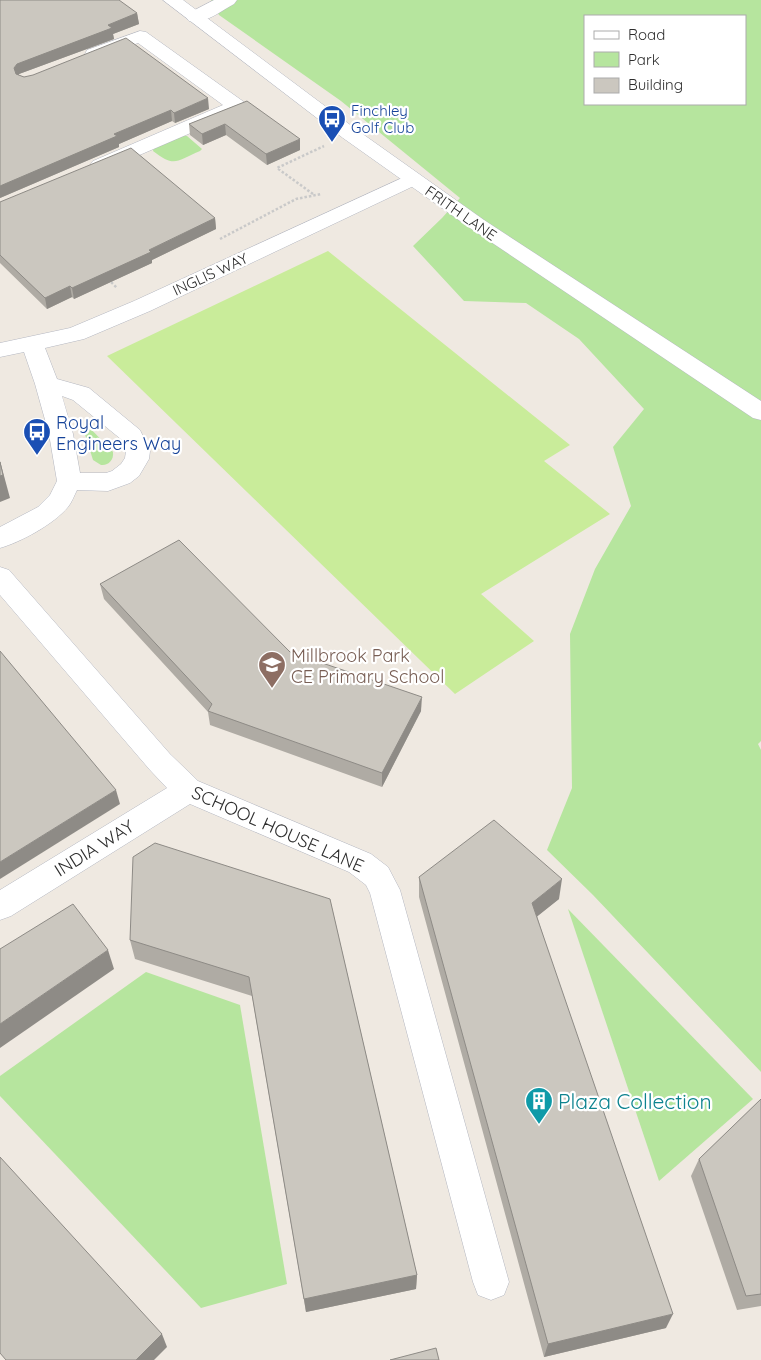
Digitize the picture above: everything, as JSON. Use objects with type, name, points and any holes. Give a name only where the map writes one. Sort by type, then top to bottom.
[{"type":"street","name":"FRITH LANE","points":[[172,0],[350,134],[477,224],[634,330],[761,412]]},
{"type":"street","points":[[195,17],[228,0]]},
{"type":"street","points":[[79,60],[140,36],[237,106],[85,171]]},
{"type":"street","name":"INGLIS WAY","points":[[0,350],[76,334],[142,306],[413,179]]},
{"type":"street","points":[[0,539],[47,513],[60,500],[69,480],[61,434],[47,384],[32,344]]},
{"type":"street","points":[[47,384],[81,394],[132,436],[138,451],[138,459],[130,470],[121,477],[108,482],[69,480]]},
{"type":"street","name":"SCHOOL HOUSE LANE","points":[[0,577],[160,762],[188,790],[360,863],[377,876],[385,890],[491,1282]]},
{"type":"street","name":"INDIA WAY","points":[[0,906],[188,790]]},
{"type":"path","points":[[313,195],[277,168],[350,134]]},
{"type":"path","points":[[103,275],[117,288]]},
{"type":"green space","points":[[211,0],[761,0],[761,741],[758,744],[761,750],[761,1072],[593,895],[547,850],[572,788],[570,634],[595,569],[631,506],[613,447],[644,409],[579,339],[526,303],[464,301],[413,246],[460,198],[341,101],[219,15]]},
{"type":"green space","points":[[181,136],[187,136],[202,149],[176,161],[166,160],[153,151],[154,147]]},
{"type":"green space","points":[[328,251],[570,445],[544,461],[610,514],[481,594],[534,641],[455,694],[107,356]]},
{"type":"green space","points":[[87,425],[113,452],[113,458],[104,465],[93,460],[83,428]]},
{"type":"green space","points":[[568,909],[753,1099],[659,1181]]},
{"type":"green space","points":[[146,972],[240,1005],[287,1284],[201,1308],[0,1096],[0,1076]]},
{"type":"building","points":[[0,0],[119,0],[137,13],[108,25],[112,28],[17,64],[14,68],[16,74],[24,77],[33,75],[126,38],[208,98],[174,113],[171,110],[114,134],[117,136],[0,186]]},
{"type":"building","points":[[247,101],[300,139],[266,154],[225,124],[202,134],[189,124]]},
{"type":"building","points":[[131,148],[215,218],[149,250],[151,252],[72,288],[70,286],[45,298],[0,255],[0,202]]},
{"type":"building","points":[[0,462],[3,475],[0,476]]},
{"type":"building","name":"Millbrook Park CE Primary School","points":[[179,540],[290,652],[422,697],[382,773],[208,711],[212,704],[100,584]]},
{"type":"building","points":[[0,651],[116,790],[0,862]]},
{"type":"building","name":"Plaza Collection","points":[[494,820],[562,879],[532,903],[673,1314],[548,1344],[419,877]]},
{"type":"building","points":[[155,843],[330,899],[417,1275],[304,1299],[249,977],[130,940],[133,857]]},
{"type":"building","points":[[73,904],[108,950],[0,1024],[0,949]]},
{"type":"building","name":"Plaza Collection","points":[[761,1099],[761,1294],[746,1296],[699,1159]]},
{"type":"building","points":[[0,1157],[162,1334],[136,1360],[6,1360],[0,1353]]},
{"type":"building","points":[[436,1348],[439,1360],[390,1360]]},
{"type":"place","name":"Finchley Golf Club","points":[[332,143]]},
{"type":"place","name":"Royal Engineers Way","points":[[37,456]]},
{"type":"place","name":"Millbrook Park CE Primary School","points":[[272,689]]},
{"type":"place","name":"Plaza Collection","points":[[539,1125]]}]
